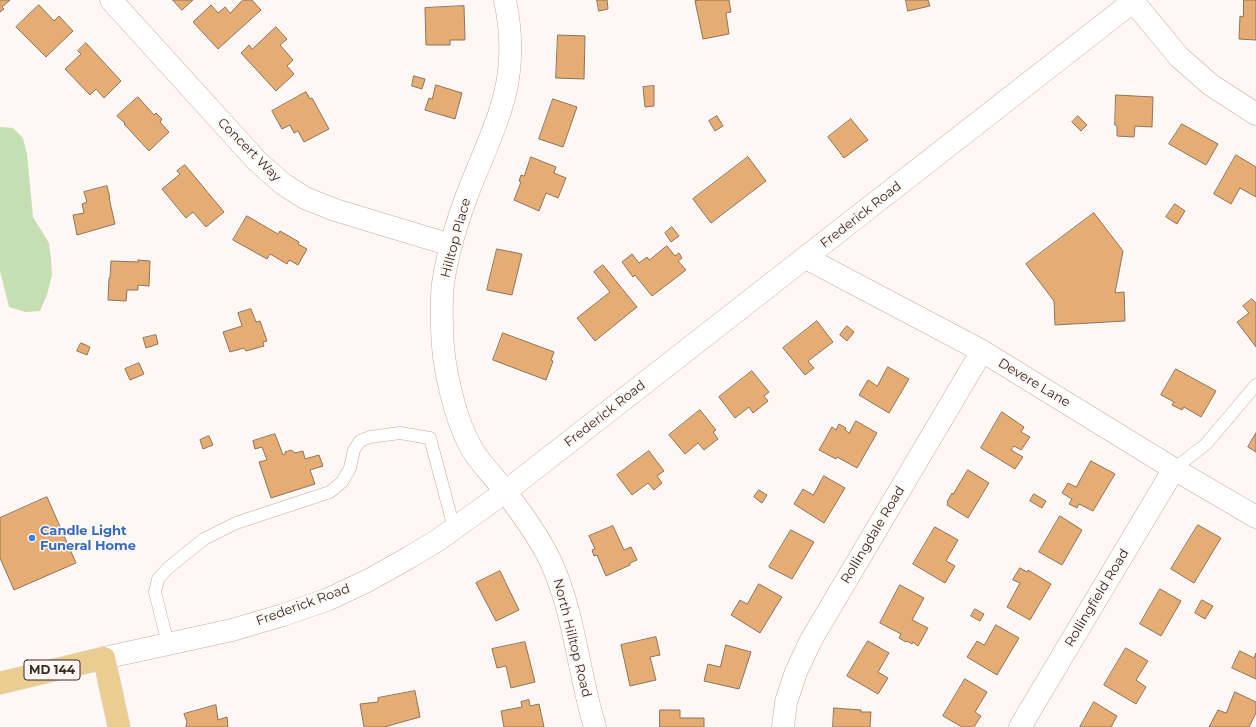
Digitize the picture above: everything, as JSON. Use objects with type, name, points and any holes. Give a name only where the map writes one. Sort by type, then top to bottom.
[{"type":"main road","name":"Frederick Road","points":[[0,683],[104,658]]},
{"type":"main road","points":[[104,658],[119,727]]},
{"type":"street","name":"Concert Way","points":[[111,0],[256,161],[283,184],[305,198],[335,210],[451,245]]},
{"type":"street","name":"Hilltop Place","points":[[505,0],[509,21],[510,59],[505,91],[490,139],[465,199],[451,245],[443,285],[442,330],[445,365],[464,432],[475,454],[505,492]]},
{"type":"street","points":[[1134,0],[1179,57],[1211,85],[1256,114]]},
{"type":"street","name":"Frederick Road","points":[[104,658],[232,630],[283,615],[329,599],[369,580],[438,540],[505,492],[1134,0]]},
{"type":"street","name":"Devere Lane","points":[[806,258],[982,351],[1174,469],[1256,517]]},
{"type":"street","name":"Rollingdale Road","points":[[783,727],[786,702],[796,672],[811,640],[982,351]]},
{"type":"street","name":"Rollingfield Road","points":[[1020,727],[1174,469]]},
{"type":"street","name":"North Hilltop Road","points":[[505,492],[538,540],[554,568],[564,598],[595,727]]},
{"type":"lane","points":[[1174,469],[1206,444],[1256,385]]},
{"type":"lane","points":[[168,644],[155,592],[158,579],[168,568],[204,539],[236,523],[330,492],[342,482],[350,468],[354,450],[360,441],[370,437],[400,433],[430,438],[454,528]]},
{"type":"green space","points":[[0,127],[13,128],[23,138],[27,154],[33,217],[49,243],[52,275],[47,295],[40,311],[25,312],[9,307],[0,271]]},
{"type":"building","points":[[0,0],[10,0],[2,7],[4,9],[0,12]]},
{"type":"building","points":[[173,0],[193,0],[182,10]]},
{"type":"building","points":[[243,0],[252,0],[261,10],[218,49],[193,22],[211,5],[218,13],[225,7],[230,13]]},
{"type":"building","points":[[597,0],[607,0],[608,9],[599,11]]},
{"type":"building","points":[[729,0],[731,12],[726,13],[729,34],[703,39],[695,1]]},
{"type":"building","points":[[906,0],[928,0],[930,6],[908,11]]},
{"type":"building","points":[[1244,0],[1256,0],[1256,40],[1239,39],[1240,16],[1243,17]]},
{"type":"building","points":[[39,5],[54,21],[59,16],[73,31],[46,57],[16,27]]},
{"type":"building","points":[[464,6],[465,40],[450,40],[450,45],[426,45],[425,8]]},
{"type":"building","points":[[276,27],[287,39],[280,45],[293,60],[287,66],[294,74],[276,91],[241,53],[249,45],[252,49]]},
{"type":"building","points":[[558,35],[585,36],[584,79],[556,78]]},
{"type":"building","points":[[86,43],[121,81],[104,98],[96,89],[90,95],[65,69],[81,54],[78,51]]},
{"type":"building","points":[[414,76],[425,79],[422,89],[412,86]]},
{"type":"building","points":[[436,85],[462,93],[455,119],[425,110],[429,98],[432,99]]},
{"type":"building","points":[[654,86],[654,106],[645,107],[643,87]]},
{"type":"building","points":[[306,92],[310,99],[312,98],[329,129],[304,142],[298,131],[294,133],[290,125],[282,129],[272,111]]},
{"type":"building","points":[[1116,95],[1153,97],[1152,127],[1135,126],[1134,137],[1117,136],[1117,126],[1115,125]]},
{"type":"building","points":[[138,97],[154,115],[156,113],[162,119],[160,122],[169,132],[149,151],[117,116]]},
{"type":"building","points":[[553,99],[577,107],[563,147],[539,139]]},
{"type":"building","points":[[717,116],[723,126],[715,131],[709,121]]},
{"type":"building","points":[[1078,116],[1087,125],[1081,131],[1072,122]]},
{"type":"building","points":[[851,119],[868,140],[844,158],[828,137]]},
{"type":"building","points":[[1182,124],[1218,144],[1206,165],[1169,144]]},
{"type":"building","points":[[1236,155],[1256,167],[1256,197],[1240,188],[1231,204],[1214,194]]},
{"type":"building","points":[[531,157],[556,167],[554,173],[566,178],[558,198],[546,193],[539,211],[514,200],[521,182],[519,181],[521,175],[524,176]]},
{"type":"building","points":[[748,157],[766,181],[711,223],[693,199]]},
{"type":"building","points":[[185,165],[224,212],[206,227],[193,212],[186,218],[162,189],[180,174],[177,171]]},
{"type":"building","points":[[107,186],[115,224],[77,235],[73,215],[84,213],[82,204],[87,202],[84,192]]},
{"type":"building","points":[[1175,204],[1185,211],[1177,224],[1166,217]]},
{"type":"building","points":[[1094,213],[1123,251],[1115,293],[1124,292],[1125,321],[1055,325],[1054,301],[1026,264]]},
{"type":"building","points":[[247,216],[278,234],[280,231],[299,242],[298,244],[307,249],[298,265],[289,260],[287,264],[270,254],[267,259],[233,240]]},
{"type":"building","points":[[672,227],[679,236],[671,242],[665,233]]},
{"type":"building","points":[[667,246],[675,256],[679,253],[682,258],[678,261],[686,270],[652,296],[635,275],[633,277],[622,262],[632,254],[639,263],[647,257],[649,260]]},
{"type":"building","points":[[497,249],[522,254],[512,295],[487,290]]},
{"type":"building","points":[[138,260],[150,261],[149,286],[138,285],[138,290],[127,290],[126,301],[108,300],[111,261],[138,262]]},
{"type":"building","points":[[603,265],[637,307],[595,341],[577,318],[610,292],[594,272]]},
{"type":"building","points":[[1252,299],[1256,303],[1256,347],[1237,322],[1249,313],[1243,306]]},
{"type":"building","points":[[251,309],[256,322],[260,321],[267,341],[263,342],[264,346],[246,351],[244,348],[230,352],[223,332],[242,326],[238,313]]},
{"type":"building","points":[[817,321],[833,342],[808,361],[814,368],[805,375],[783,348]]},
{"type":"building","points":[[847,326],[854,332],[847,341],[840,335]]},
{"type":"building","points":[[503,333],[554,352],[551,360],[553,361],[546,380],[493,360]]},
{"type":"building","points":[[156,335],[158,344],[146,348],[143,338]]},
{"type":"building","points":[[81,343],[90,347],[87,355],[77,351]]},
{"type":"building","points":[[139,363],[144,374],[130,380],[125,369]]},
{"type":"building","points":[[888,367],[909,379],[889,413],[859,395],[868,380],[877,386]]},
{"type":"building","points":[[1176,369],[1216,391],[1201,417],[1184,407],[1182,410],[1172,405],[1174,402],[1161,395]]},
{"type":"building","points":[[752,371],[769,392],[764,396],[768,401],[753,413],[749,407],[735,418],[719,397]]},
{"type":"building","points":[[700,410],[716,430],[713,432],[718,439],[704,450],[698,443],[685,454],[669,435]]},
{"type":"building","points":[[1002,412],[1024,427],[1021,432],[1030,437],[1021,450],[1014,446],[1011,450],[1023,457],[1015,469],[981,448]]},
{"type":"building","points":[[856,421],[877,433],[857,468],[837,457],[836,459],[819,450],[832,427],[836,430],[839,424],[846,428],[845,430],[849,433]]},
{"type":"building","points":[[1256,433],[1256,452],[1248,447]]},
{"type":"building","points":[[275,434],[283,455],[285,452],[291,450],[295,453],[303,451],[305,459],[319,455],[323,466],[310,470],[315,484],[271,498],[259,462],[267,460],[262,447],[255,449],[253,441]]},
{"type":"building","points":[[209,436],[213,445],[203,449],[200,440]]},
{"type":"building","points":[[649,451],[664,471],[657,476],[662,483],[654,490],[648,483],[632,495],[617,475]]},
{"type":"building","points":[[1091,461],[1115,474],[1093,511],[1079,504],[1077,508],[1069,504],[1072,499],[1062,493],[1068,483],[1076,487]]},
{"type":"building","points":[[968,470],[989,483],[968,518],[947,505],[947,502]]},
{"type":"building","points":[[824,476],[845,488],[824,523],[794,504],[803,489],[813,495]]},
{"type":"building","points":[[759,490],[767,495],[762,503],[754,497]]},
{"type":"building","points":[[1034,494],[1046,501],[1042,508],[1030,501]]},
{"type":"building","name":"Candle Light Funeral Home","points":[[47,497],[76,563],[14,590],[0,558],[0,518]]},
{"type":"building","points":[[1060,516],[1082,530],[1062,565],[1039,552]]},
{"type":"building","points":[[1198,525],[1221,538],[1194,583],[1171,569]]},
{"type":"building","points":[[613,526],[624,550],[631,547],[637,560],[630,563],[630,565],[606,576],[597,555],[594,556],[592,550],[595,549],[589,536]]},
{"type":"building","points":[[935,527],[958,540],[946,561],[955,566],[945,583],[913,564]]},
{"type":"building","points":[[791,530],[814,542],[792,579],[769,567]]},
{"type":"building","points":[[1020,568],[1027,572],[1028,570],[1051,584],[1030,620],[1007,607],[1020,583],[1013,580]]},
{"type":"building","points":[[500,571],[519,610],[496,621],[476,583]]},
{"type":"building","points":[[759,584],[782,597],[760,633],[731,615],[740,600],[747,604]]},
{"type":"building","points":[[900,585],[924,598],[912,620],[928,628],[918,646],[913,642],[912,644],[899,638],[901,634],[880,623]]},
{"type":"building","points":[[1160,589],[1181,601],[1161,636],[1140,624]]},
{"type":"building","points":[[1202,600],[1213,606],[1205,619],[1195,613]]},
{"type":"building","points":[[975,609],[984,614],[980,621],[971,616]]},
{"type":"building","points":[[996,625],[1019,638],[997,675],[967,657],[977,641],[984,645]]},
{"type":"building","points":[[656,637],[660,655],[650,657],[656,680],[630,686],[621,645]]},
{"type":"building","points":[[868,641],[889,653],[878,672],[888,678],[878,694],[847,676]]},
{"type":"building","points":[[525,642],[535,682],[511,688],[506,666],[497,668],[492,649]]},
{"type":"building","points":[[726,645],[751,652],[739,689],[704,681],[708,664],[720,667]]},
{"type":"building","points":[[1126,648],[1148,661],[1136,680],[1146,687],[1136,704],[1104,685]]},
{"type":"building","points":[[1240,651],[1254,658],[1256,653],[1256,679],[1232,668]]},
{"type":"building","points":[[965,679],[987,692],[975,712],[981,716],[974,727],[962,727],[943,716]]},
{"type":"building","points":[[415,691],[420,717],[384,727],[364,727],[360,704],[378,702],[378,698]]},
{"type":"building","points":[[1235,692],[1256,702],[1256,713],[1249,727],[1209,727],[1218,710],[1226,713]]},
{"type":"building","points":[[529,700],[530,706],[539,704],[544,727],[504,727],[501,711],[522,707],[521,702]]},
{"type":"building","points":[[1094,702],[1117,716],[1111,727],[1080,727]]},
{"type":"building","points":[[216,705],[218,720],[227,717],[228,727],[186,727],[187,722],[184,714]]},
{"type":"building","points":[[834,708],[871,712],[870,727],[833,727]]},
{"type":"building","points":[[660,710],[680,710],[680,718],[704,718],[704,727],[660,727]]},
{"type":"place","name":"Candle Light Funeral Home","points":[[32,538]]}]
